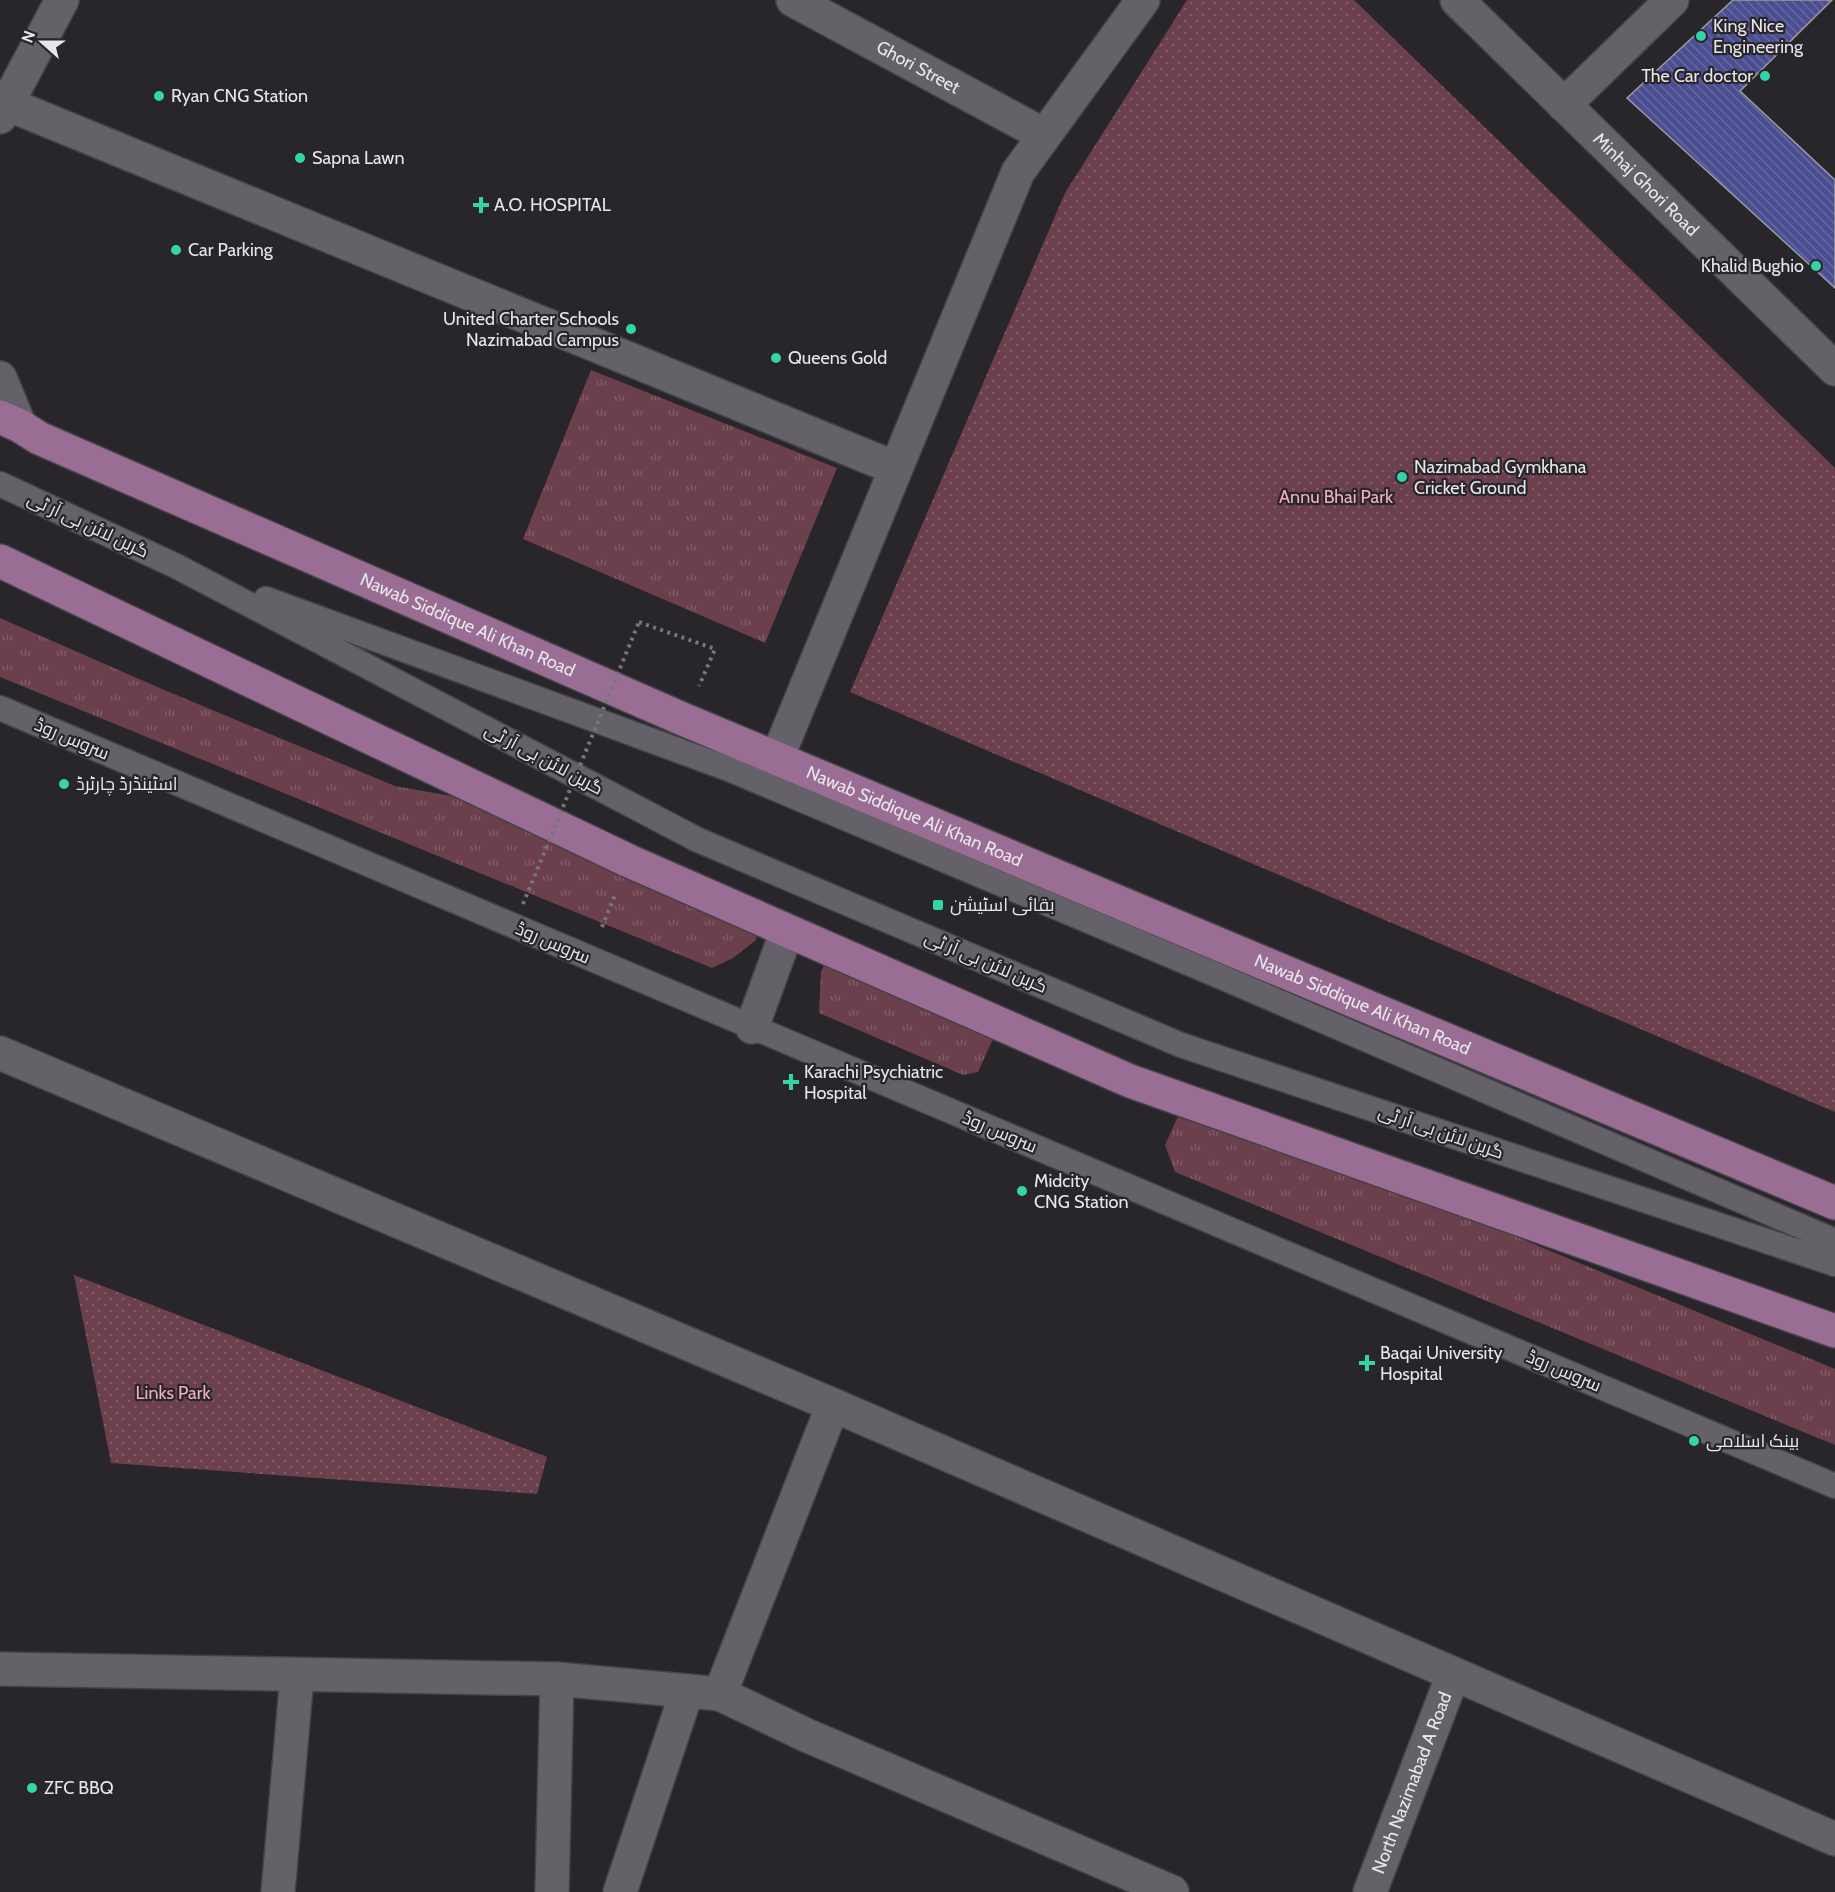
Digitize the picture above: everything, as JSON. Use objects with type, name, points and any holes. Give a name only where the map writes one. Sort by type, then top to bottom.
[{"type":"main road","name":"Nawab Siddique Ali Khan Road","points":[[10,422],[39,438],[663,710],[1835,1203]]},
{"type":"main road","points":[[0,561],[629,861],[1130,1081],[1835,1331]]},
{"type":"street","points":[[62,0],[2,107],[895,468]]},
{"type":"street","name":"Ghori Street","points":[[793,0],[1044,135]]},
{"type":"street","points":[[777,758],[1018,172],[1143,0]]},
{"type":"street","name":"Minhaj Ghori Road","points":[[1457,0],[1835,369]]},
{"type":"street","points":[[1564,105],[1672,0]]},
{"type":"street","points":[[0,378],[10,422]]},
{"type":"street","points":[[752,1027],[787,931]]},
{"type":"street","points":[[0,1053],[833,1405],[1835,1839]]},
{"type":"street","points":[[720,1694],[833,1405]]},
{"type":"street","points":[[0,1669],[556,1679],[720,1694],[806,1735],[1172,1892]]},
{"type":"street","name":"North Nazimabad A Road","points":[[1370,1892],[1453,1674]]},
{"type":"street","points":[[278,1892],[297,1676]]},
{"type":"street","points":[[552,1892],[556,1679]]},
{"type":"street","points":[[620,1892],[687,1691]]},
{"type":"lane","name":"گرین لائن بی آر ٹی","points":[[0,484],[176,566],[698,840],[1181,1045],[1835,1264]]},
{"type":"lane","name":"گرین لائن بی آر ٹی","points":[[176,566],[729,769],[1212,973],[1835,1241]]},
{"type":"lane","name":"سروس روڈ","points":[[0,708],[1835,1486]]},
{"type":"path","points":[[523,904],[639,622],[715,649]]},
{"type":"path","points":[[589,959],[629,861]]},
{"type":"green space","name":"Annu Bhai Park","points":[[1187,0],[1354,0],[1835,468],[1835,1112],[850,692],[1065,193]]},
{"type":"green space","points":[[591,370],[837,468],[765,643],[523,539]]},
{"type":"green space","points":[[0,618],[162,689],[395,786],[474,800],[756,910],[756,940],[733,958],[712,968],[0,677]]},
{"type":"green space","points":[[832,945],[1003,1017],[978,1072],[963,1075],[819,1013],[821,972]]},
{"type":"green space","points":[[1201,1106],[1835,1369],[1835,1445],[1175,1172],[1165,1145],[1179,1114]]},
{"type":"green space","name":"Links Park","points":[[74,1275],[547,1457],[537,1494],[111,1463]]},
{"type":"building","points":[[1733,0],[1832,0],[1740,91],[1835,180],[1835,288],[1627,98]]},
{"type":"place","name":"King Nice Engineering","points":[[1701,36]]},
{"type":"place","name":"The Car doctor","points":[[1765,76]]},
{"type":"place","name":"Ryan CNG Station","points":[[159,96]]},
{"type":"place","name":"Sapna Lawn","points":[[300,158]]},
{"type":"place","name":"A.O. HOSPITAL","points":[[481,205]]},
{"type":"place","name":"Car Parking","points":[[176,250]]},
{"type":"place","name":"Khalid Bughio","points":[[1816,266]]},
{"type":"place","name":"United Charter Schools Nazimabad Campus","points":[[631,329]]},
{"type":"place","name":"Queens Gold","points":[[776,358]]},
{"type":"place","name":"Nazimabad Gymkhana Cricket Ground","points":[[1402,477]]},
{"type":"place","name":"اسٹینڈرڈ چارٹرڈ","points":[[64,784]]},
{"type":"place","name":"بقائی اسٹیشن","points":[[938,905]]},
{"type":"place","name":"Karachi Psychiatric Hospital","points":[[791,1082]]},
{"type":"place","name":"Midcity CNG Station","points":[[1022,1191]]},
{"type":"place","name":"Baqai University Hospital","points":[[1367,1363]]},
{"type":"place","name":"بینک اسلامی","points":[[1694,1441]]},
{"type":"place","name":"ZFC BBQ","points":[[32,1788]]}]
